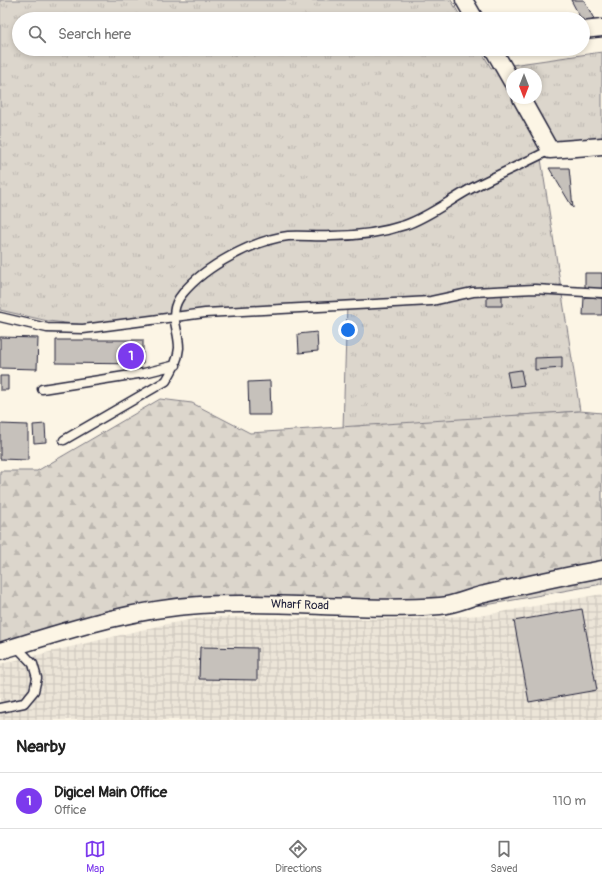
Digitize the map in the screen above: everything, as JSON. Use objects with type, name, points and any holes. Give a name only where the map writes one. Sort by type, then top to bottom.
[{"type":"street","points":[[464,0],[471,12]]},
{"type":"street","points":[[590,29],[602,28]]},
{"type":"street","points":[[502,56],[506,68]]},
{"type":"street","points":[[524,104],[550,150],[602,146]]},
{"type":"street","name":"Wharf Road","points":[[0,651],[114,617],[154,610],[200,604],[283,603],[398,608],[442,606],[483,594],[602,569]]},
{"type":"lane","points":[[64,440],[166,381],[176,365],[179,348],[174,318],[175,306],[183,293],[201,277],[229,258],[275,238],[290,236],[361,234],[386,231],[407,225],[474,187],[550,150]]},
{"type":"lane","points":[[0,318],[47,328],[83,329],[205,313],[431,301],[473,292],[535,289],[602,293]]},
{"type":"lane","points":[[42,389],[144,373],[176,365]]},
{"type":"lane","points":[[0,708],[24,703],[34,691],[37,678],[33,664],[16,646]]},
{"type":"shaded area","points":[[602,594],[602,720],[0,720],[0,664],[162,625],[206,617],[401,619],[485,615]]},
{"type":"green space","points":[[0,0],[451,0],[458,12],[12,12],[12,56],[484,56],[491,68],[574,56],[590,56],[590,54],[602,52],[602,149],[563,154],[541,159],[580,411],[343,428],[347,304],[83,325],[48,321],[0,310]]},
{"type":"green space","points":[[160,399],[192,403],[250,433],[580,411],[602,413],[602,584],[486,605],[391,609],[176,611],[0,656],[0,471],[37,471]]},
{"type":"building","points":[[571,0],[584,0],[594,19],[590,21],[590,12],[577,12]]},
{"type":"building","points":[[549,168],[569,168],[573,208]]},
{"type":"building","points":[[585,273],[602,273],[602,289],[585,288]]},
{"type":"building","points":[[487,294],[502,294],[502,306],[487,306]]},
{"type":"building","points":[[584,297],[602,298],[602,315],[583,315]]},
{"type":"building","points":[[317,332],[318,351],[299,353],[298,334]]},
{"type":"building","points":[[0,337],[38,338],[37,369],[0,368]]},
{"type":"building","points":[[56,340],[143,340],[143,364],[56,363]]},
{"type":"building","points":[[562,357],[562,368],[535,370],[535,358]]},
{"type":"building","points":[[521,370],[524,385],[510,387],[507,372]]},
{"type":"building","points":[[0,376],[8,376],[8,390],[0,390]]},
{"type":"building","points":[[270,381],[271,415],[249,415],[248,382]]},
{"type":"building","points":[[0,424],[28,425],[28,460],[0,459]]},
{"type":"building","points":[[45,424],[46,442],[34,443],[33,425]]},
{"type":"building","points":[[582,609],[597,690],[529,702],[514,621]]},
{"type":"building","points":[[200,647],[257,648],[257,680],[199,679]]},
{"type":"place","name":"Digicel Main Office","points":[[131,356]]}]
